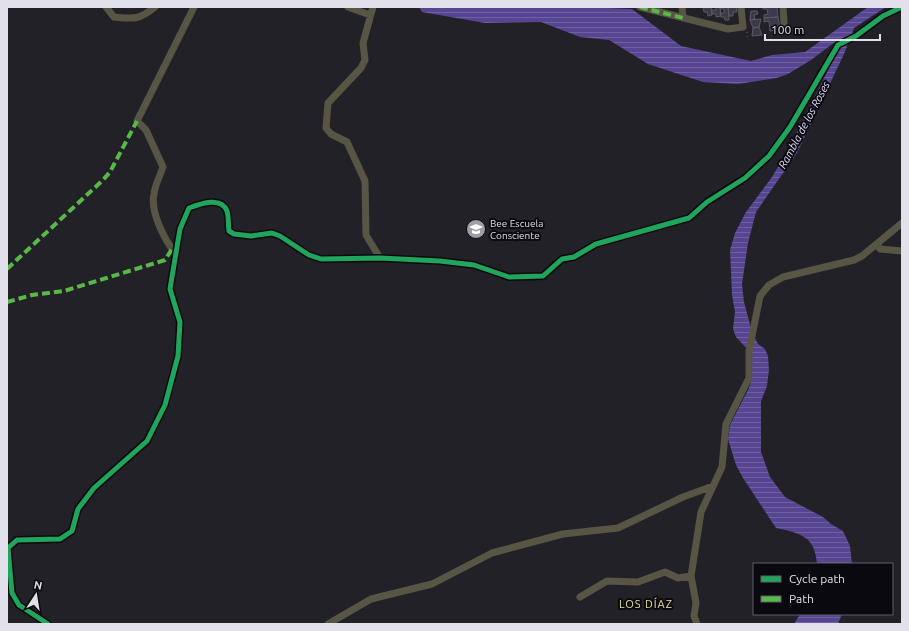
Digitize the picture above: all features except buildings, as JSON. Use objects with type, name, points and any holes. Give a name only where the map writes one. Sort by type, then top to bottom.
[{"type":"street","points":[[106,7],[114,17],[134,19],[144,16],[155,7]]},
{"type":"street","points":[[176,254],[166,242],[153,206],[154,194],[163,167],[146,130],[137,122],[194,7]]},
{"type":"street","points":[[348,7],[370,15]]},
{"type":"street","points":[[374,7],[370,15],[363,43],[365,60],[361,68],[328,103],[326,128],[331,134],[348,142],[365,181],[366,235],[380,258]]},
{"type":"street","points":[[640,7],[728,29],[743,27],[741,7]]},
{"type":"street","points":[[682,7],[683,18]]},
{"type":"street","points":[[783,7],[784,23]]},
{"type":"street","points":[[48,624],[19,605],[12,593],[8,548],[17,540],[60,539],[72,532],[78,509],[94,488],[147,441],[165,404],[178,356],[180,322],[170,289],[180,229],[189,208],[209,202],[220,204],[226,211],[230,231],[234,234],[251,236],[272,234],[280,236],[310,256],[321,259],[380,258],[440,261],[474,265],[508,277],[543,276],[562,259],[574,257],[596,244],[689,218],[706,202],[745,178],[769,156],[790,127],[834,48],[841,42],[850,39],[883,16],[902,7]]},
{"type":"street","points":[[697,624],[694,616],[696,603],[691,576],[700,512],[722,467],[726,424],[749,378],[749,351],[760,296],[770,284],[783,277],[854,260],[877,244],[902,223]]},
{"type":"street","points":[[877,244],[880,249],[902,251]]},
{"type":"street","points":[[328,624],[371,599],[432,584],[492,553],[563,534],[618,528],[683,497],[713,486]]},
{"type":"street","points":[[580,597],[607,581],[638,582],[665,572],[678,578],[691,576]]},
{"type":"water","name":"Rambla de los Roses","points":[[419,7],[581,7],[632,9],[681,46],[751,61],[772,55],[805,52],[868,7],[886,7],[854,28],[844,54],[797,153],[756,212],[748,243],[742,284],[744,302],[752,332],[758,344],[765,349],[768,356],[769,370],[767,386],[761,401],[761,452],[770,477],[785,497],[823,517],[843,531],[850,546],[852,563],[817,563],[813,547],[805,537],[776,528],[743,478],[736,465],[728,439],[730,425],[749,388],[752,378],[749,351],[736,337],[733,329],[735,312],[732,295],[730,250],[735,233],[746,212],[772,177],[786,154],[840,46],[841,40],[839,39],[811,60],[788,74],[777,78],[738,84],[703,82],[648,64],[609,40],[580,37],[541,22],[485,23],[422,12]]},
{"type":"water","points":[[799,615],[842,615],[838,624],[794,624]]},
{"type":"marked path","points":[[640,7],[683,18]]},
{"type":"marked path","points":[[7,269],[103,180],[110,172],[137,121]]},
{"type":"marked path","points":[[7,302],[32,295],[64,291],[165,260],[172,249]]},
{"type":"cycle path","points":[[48,624],[19,605],[12,593],[8,548],[17,540],[60,539],[72,531],[78,509],[94,488],[147,441],[165,405],[178,356],[180,322],[170,289],[180,229],[189,208],[215,202],[224,206],[227,211],[229,231],[234,234],[251,236],[272,233],[280,236],[309,255],[321,259],[380,258],[440,261],[474,265],[509,277],[543,276],[562,259],[574,257],[596,244],[689,218],[707,202],[745,178],[769,156],[790,127],[838,45],[856,36],[883,16],[902,7]]},
{"type":"place","name":"Bee Escuela Consciente","points":[[476,229]]},
{"type":"district","name":"LOS DÍAZ","points":[[646,604]]}]
